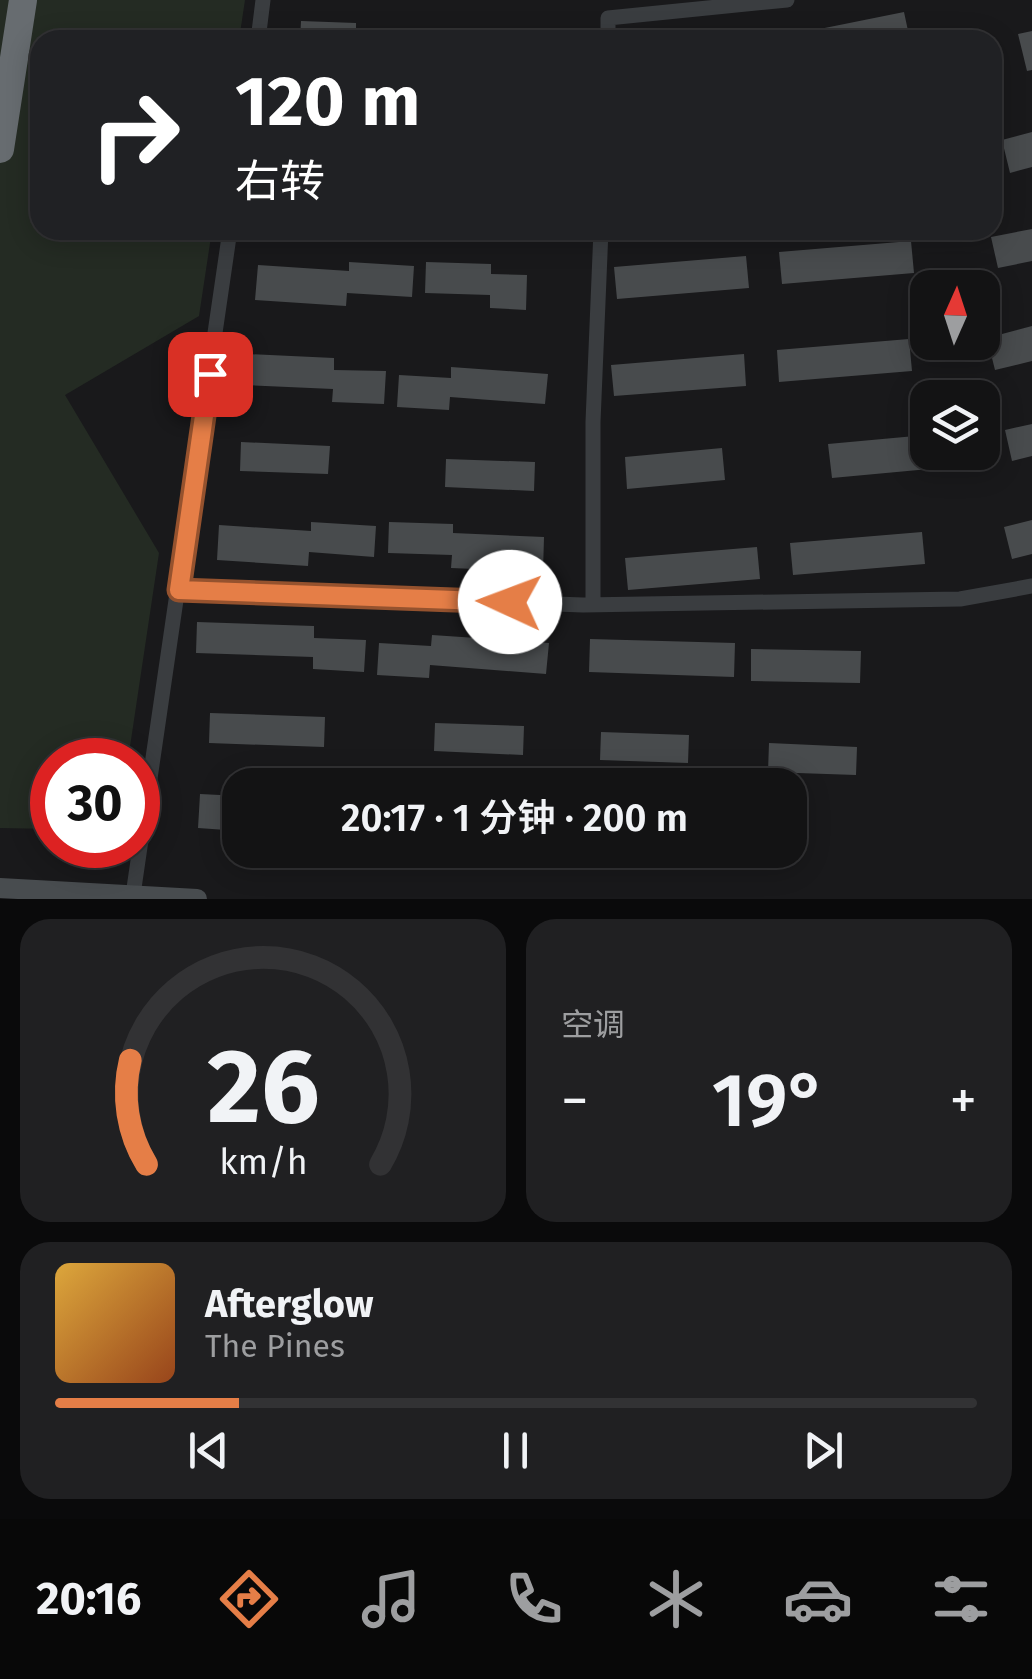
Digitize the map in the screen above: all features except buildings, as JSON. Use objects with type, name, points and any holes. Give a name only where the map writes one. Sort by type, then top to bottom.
[{"type":"highway","points":[[0,150],[23,0]]},
{"type":"main road","points":[[0,888],[196,899]]},
{"type":"street","points":[[259,30],[263,0]]},
{"type":"street","points":[[608,30],[608,18],[787,0]]},
{"type":"street","points":[[133,895],[229,240]]},
{"type":"street","points":[[594,601],[593,422],[600,240]]},
{"type":"street","points":[[179,590],[584,605],[594,601],[940,600],[1032,586]]},
{"type":"shaded area","points":[[0,0],[245,0],[240,30],[30,30],[30,240],[210,240],[199,316],[65,395],[159,553],[131,738],[30,738],[30,829],[0,828]]},
{"type":"route","points":[[210,374],[179,590],[510,602]]}]
